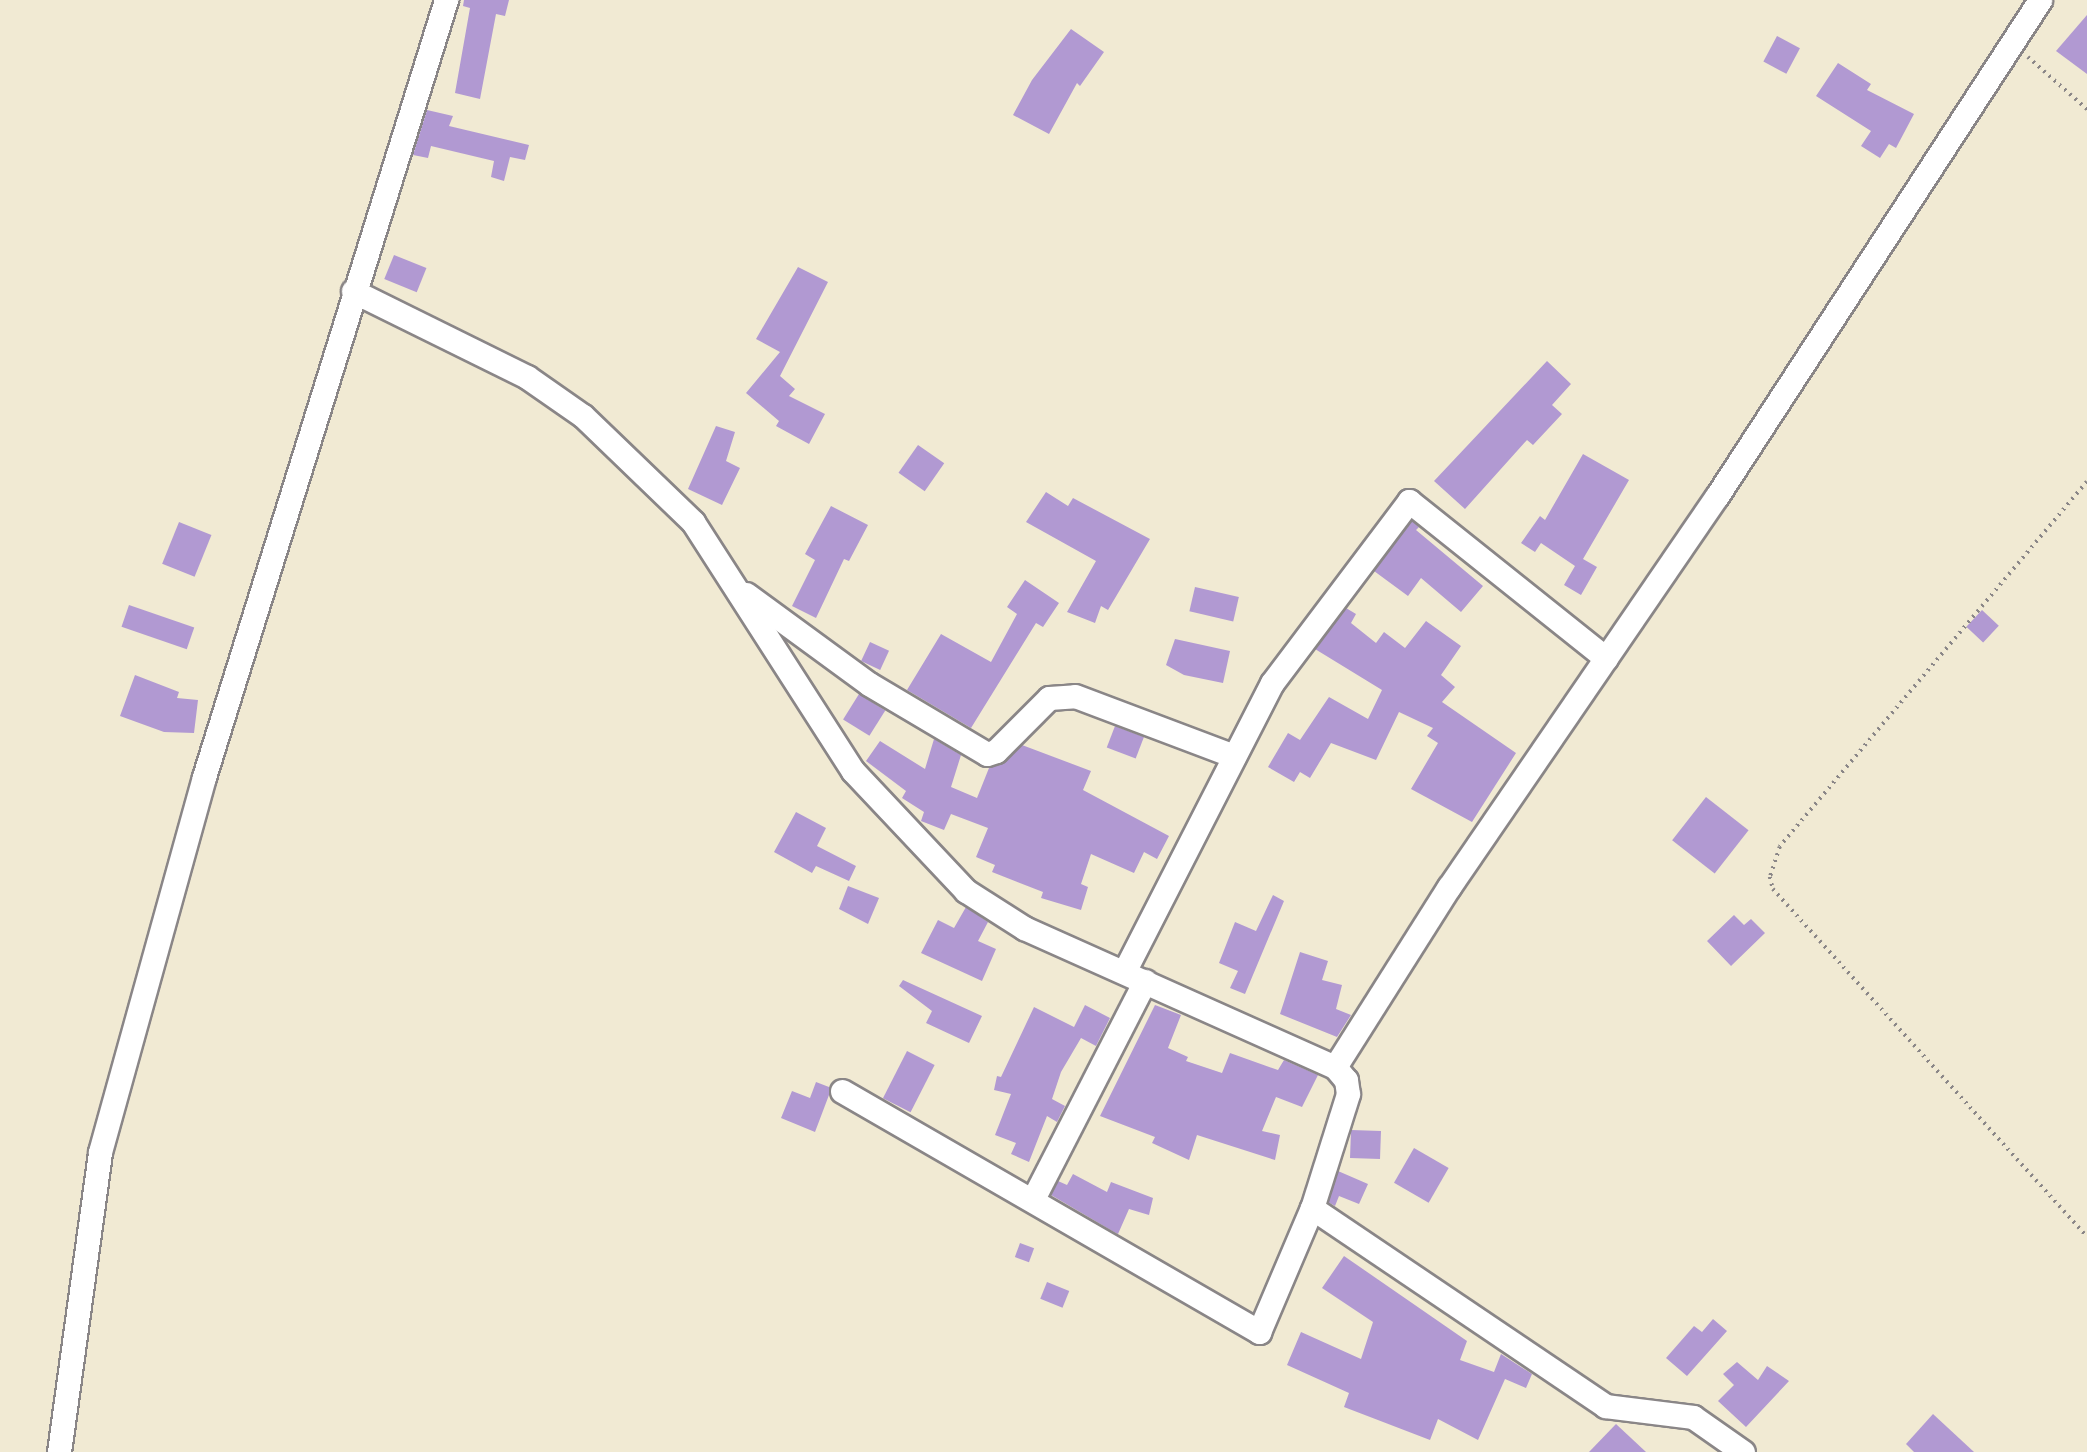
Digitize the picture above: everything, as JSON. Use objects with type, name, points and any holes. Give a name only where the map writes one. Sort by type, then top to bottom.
[{"type":"street","points":[[59,1452],[100,1152],[204,777],[353,291],[446,0]]},
{"type":"street","points":[[1335,1067],[1449,887],[1717,496],[2040,0]]},
{"type":"street","points":[[353,291],[527,377],[583,416],[693,523],[853,771],[919,845],[965,891],[1013,921],[1335,1067],[1346,1080],[1348,1094],[1312,1208],[1259,1332],[842,1091]]},
{"type":"street","points":[[1124,972],[1272,683],[1409,501],[1606,658]]},
{"type":"street","points":[[732,583],[869,684],[987,754],[996,751],[1048,698],[1075,696],[1234,756]]},
{"type":"street","points":[[1032,1199],[1145,981]]},
{"type":"street","points":[[1312,1208],[1605,1406],[1693,1417],[1743,1452]]},
{"type":"path","points":[[2012,42],[2087,109]]},
{"type":"path","points":[[2087,482],[1780,847],[1770,877],[1773,889],[2087,1236]]},
{"type":"building","points":[[464,0],[509,0],[505,16],[496,14],[480,99],[455,93],[470,8],[463,6]]},
{"type":"building","points":[[2087,15],[2087,74],[2056,51]]},
{"type":"building","points":[[1071,29],[1104,52],[1080,86],[1077,83],[1049,134],[1013,115],[1032,80]]},
{"type":"building","points":[[1777,36],[1800,48],[1786,74],[1763,62]]},
{"type":"building","points":[[1838,63],[1871,84],[1867,90],[1914,114],[1896,148],[1889,144],[1880,158],[1861,146],[1871,131],[1816,96]]},
{"type":"building","points":[[427,110],[453,116],[449,126],[529,145],[525,160],[510,157],[504,181],[491,177],[494,161],[431,146],[428,158],[413,155]]},
{"type":"building","points":[[394,255],[426,268],[417,292],[384,279]]},
{"type":"building","points":[[798,267],[828,282],[780,376],[795,389],[789,396],[825,414],[809,444],[776,426],[779,421],[746,393],[780,352],[756,339]]},
{"type":"building","points":[[1547,361],[1571,384],[1552,405],[1562,414],[1533,445],[1527,440],[1465,509],[1434,481]]},
{"type":"building","points":[[716,426],[735,432],[726,461],[740,468],[722,505],[688,489]]},
{"type":"building","points":[[918,445],[944,463],[925,491],[898,473]]},
{"type":"building","points":[[1583,454],[1629,480],[1583,559],[1597,567],[1581,595],[1564,585],[1575,566],[1541,543],[1535,552],[1521,543],[1540,516],[1545,520]]},
{"type":"building","points":[[1046,492],[1068,506],[1073,498],[1150,539],[1108,610],[1101,606],[1095,623],[1067,612],[1096,561],[1026,522]]},
{"type":"building","points":[[831,506],[868,525],[849,561],[844,559],[816,618],[792,606],[815,560],[805,554]]},
{"type":"building","points":[[1412,521],[1419,527],[1416,530],[1483,586],[1461,612],[1421,578],[1408,596],[1374,571]]},
{"type":"building","points":[[179,522],[211,535],[195,577],[162,564]]},
{"type":"building","points":[[1025,580],[1059,603],[1043,627],[1036,623],[971,728],[907,690],[941,634],[991,662],[1017,614],[1007,607]]},
{"type":"building","points":[[1195,587],[1239,597],[1233,621],[1189,611]]},
{"type":"building","points":[[129,605],[194,627],[187,649],[122,627]]},
{"type":"building","points":[[1346,608],[1356,614],[1351,623],[1376,643],[1384,632],[1405,648],[1426,621],[1461,646],[1441,675],[1455,687],[1442,702],[1516,753],[1472,822],[1411,789],[1438,743],[1427,736],[1433,728],[1399,712],[1376,760],[1331,743],[1310,778],[1300,772],[1294,782],[1268,767],[1288,733],[1300,740],[1329,697],[1368,719],[1382,690],[1315,649]]},
{"type":"building","points":[[1982,610],[1999,626],[1983,643],[1966,627]]},
{"type":"building","points":[[1175,639],[1230,651],[1223,683],[1184,675],[1166,665]]},
{"type":"building","points":[[870,642],[889,651],[880,670],[861,661]]},
{"type":"building","points":[[135,675],[179,692],[177,698],[198,700],[194,733],[164,732],[120,716]]},
{"type":"building","points":[[859,694],[885,710],[869,736],[843,719]]},
{"type":"building","points":[[1115,726],[1144,737],[1136,759],[1107,747]]},
{"type":"building","points":[[934,739],[961,755],[951,787],[977,798],[989,768],[1005,761],[1022,745],[1091,771],[1083,790],[1169,836],[1157,859],[1144,852],[1134,873],[1091,854],[1081,884],[1088,887],[1081,910],[1041,898],[1043,892],[992,872],[995,865],[976,857],[988,828],[951,814],[944,830],[921,821],[924,812],[902,798],[906,791],[866,761],[880,741],[925,769]]},
{"type":"building","points":[[1706,797],[1749,830],[1715,874],[1672,840]]},
{"type":"building","points":[[796,812],[826,828],[817,846],[856,866],[849,881],[816,866],[812,873],[774,852]]},
{"type":"building","points":[[848,886],[879,898],[868,924],[839,909]]},
{"type":"building","points":[[1273,895],[1284,901],[1245,994],[1230,988],[1238,971],[1219,963],[1235,922],[1256,931]]},
{"type":"building","points":[[966,907],[988,922],[978,941],[996,949],[982,981],[921,953],[938,920],[954,928]]},
{"type":"building","points":[[1734,915],[1744,925],[1751,919],[1765,933],[1731,966],[1707,941]]},
{"type":"building","points":[[1300,952],[1328,961],[1322,980],[1342,985],[1336,1009],[1351,1015],[1337,1037],[1280,1014]]},
{"type":"building","points":[[903,980],[982,1016],[969,1043],[926,1023],[932,1011],[899,986]]},
{"type":"building","points":[[1085,1005],[1110,1018],[1096,1046],[1081,1038],[1061,1072],[1052,1099],[1065,1106],[1057,1122],[1047,1116],[1029,1162],[1011,1154],[1016,1143],[995,1135],[1011,1094],[994,1090],[997,1076],[1001,1077],[1034,1007],[1074,1027]]},
{"type":"building","points":[[1155,1005],[1181,1015],[1168,1048],[1188,1057],[1186,1061],[1222,1073],[1230,1053],[1278,1070],[1284,1060],[1318,1075],[1302,1107],[1276,1097],[1262,1131],[1280,1135],[1275,1160],[1197,1135],[1189,1160],[1152,1143],[1155,1137],[1100,1116]]},
{"type":"building","points":[[907,1051],[935,1065],[911,1112],[883,1098]]},
{"type":"building","points":[[816,1082],[829,1087],[829,1095],[815,1132],[781,1118],[792,1091],[810,1098]]},
{"type":"building","points":[[1351,1130],[1381,1131],[1380,1159],[1350,1158]]},
{"type":"building","points":[[1414,1148],[1449,1168],[1429,1203],[1394,1183]]},
{"type":"building","points":[[1338,1171],[1368,1184],[1359,1204],[1339,1196],[1335,1206],[1328,1202]]},
{"type":"building","points":[[1073,1174],[1107,1192],[1111,1182],[1153,1198],[1149,1215],[1129,1209],[1118,1234],[1114,1232],[1051,1195],[1058,1181],[1067,1185]]},
{"type":"building","points":[[1020,1243],[1034,1248],[1029,1262],[1015,1257]]},
{"type":"building","points":[[1344,1256],[1467,1341],[1460,1360],[1494,1372],[1501,1354],[1532,1374],[1526,1388],[1505,1379],[1478,1440],[1438,1419],[1430,1440],[1344,1407],[1349,1393],[1287,1365],[1301,1332],[1361,1359],[1373,1322],[1322,1288]]},
{"type":"building","points":[[1047,1282],[1069,1291],[1063,1308],[1040,1299]]},
{"type":"building","points":[[1713,1319],[1727,1331],[1687,1376],[1666,1358],[1694,1326],[1702,1332]]},
{"type":"building","points":[[1737,1362],[1758,1380],[1767,1366],[1789,1381],[1746,1427],[1718,1401],[1734,1385],[1723,1374]]},
{"type":"building","points":[[1933,1414],[1974,1452],[1914,1452],[1906,1444]]},
{"type":"building","points":[[1616,1424],[1646,1452],[1589,1452]]}]
